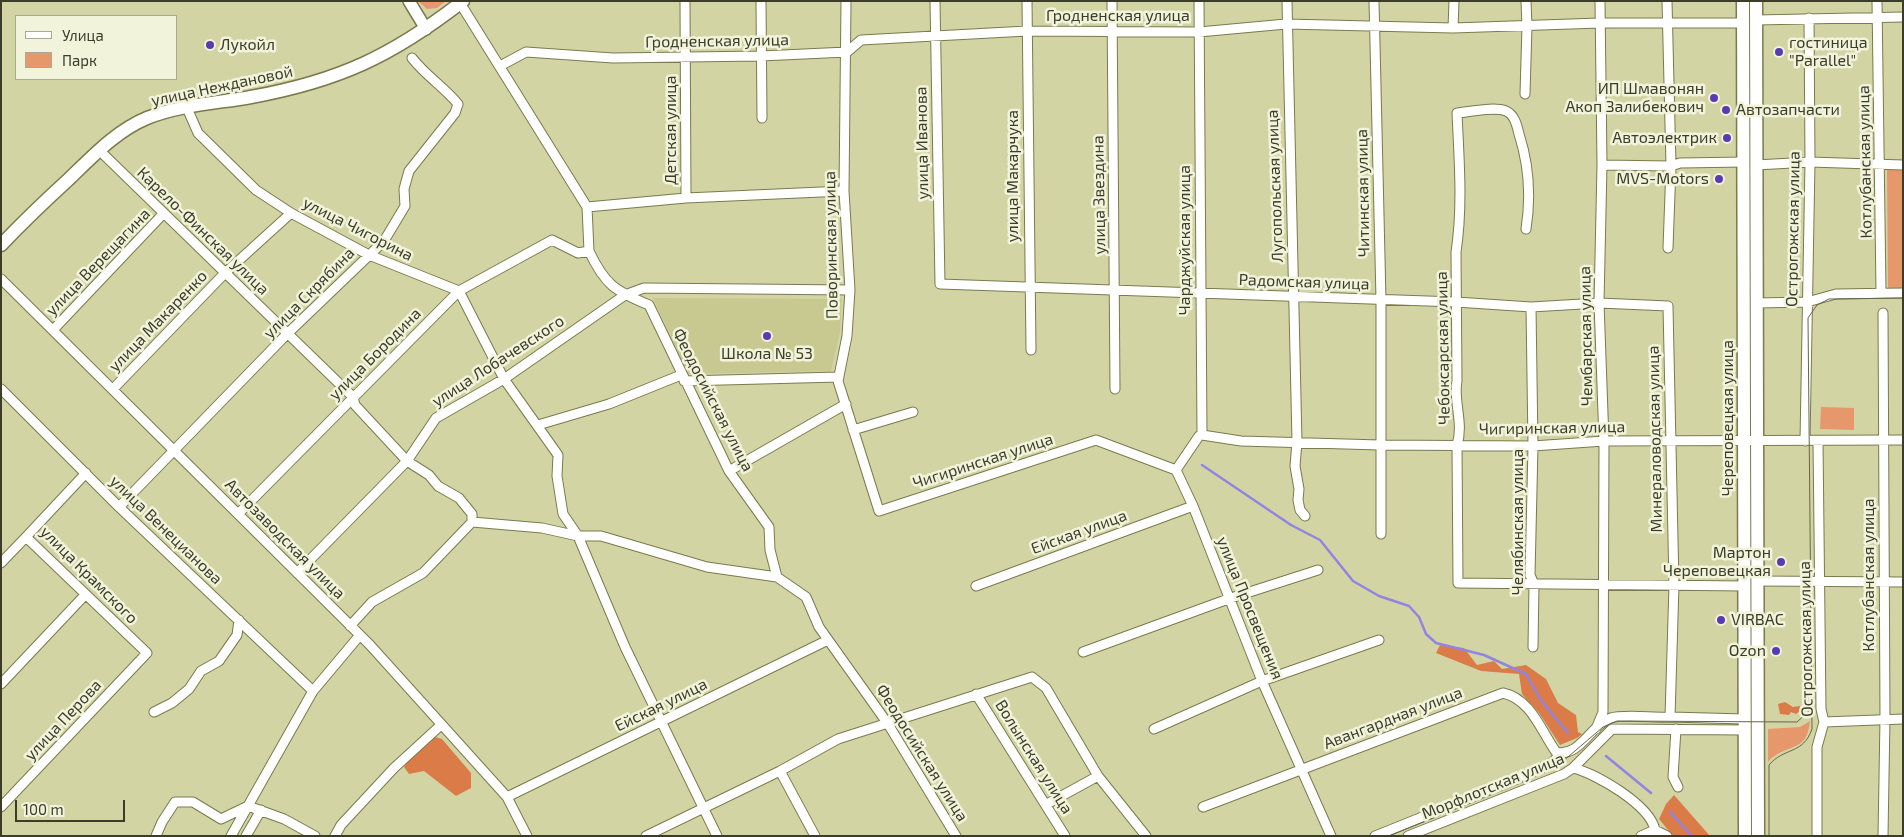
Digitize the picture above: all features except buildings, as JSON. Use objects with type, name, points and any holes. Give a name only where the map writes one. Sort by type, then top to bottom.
[{"type":"highway","name":"Череповецкая улица","points":[[1743,1],[1750,21]]},
{"type":"highway","name":"Череповецкая улица","points":[[1756,1],[1750,21],[1750,163],[1751,441],[1758,581],[1758,836]]},
{"type":"highway","name":"улица Неждановой","points":[[1,245],[99,150],[124,131],[148,118],[326,79],[369,63],[426,29],[462,2]]},
{"type":"highway","name":"Череповецкая улица","points":[[1745,836],[1745,586],[1757,303],[1750,163]]},
{"type":"main road","points":[[410,1],[426,29]]},
{"type":"street","name":"Детская улица","points":[[685,1],[686,198]]},
{"type":"street","points":[[761,1],[762,118]]},
{"type":"street","name":"Поворинская улица","points":[[846,1],[847,52],[844,192],[850,290],[847,336],[838,381],[879,511]]},
{"type":"street","name":"улица Иванова","points":[[935,1],[934,36],[940,284]]},
{"type":"street","name":"улица Макарчука","points":[[1027,1],[1031,350]]},
{"type":"street","name":"улица Звездина","points":[[1112,1],[1116,292],[1115,389]]},
{"type":"street","name":"Чарджуйская улица","points":[[1199,1],[1202,435]]},
{"type":"street","name":"Лугопольская улица","points":[[1287,1],[1286,24],[1298,442],[1295,466],[1299,489],[1298,500],[1300,510],[1305,516]]},
{"type":"street","name":"Читинская улица","points":[[1374,1],[1381,300],[1381,534]]},
{"type":"street","points":[[1453,28],[1454,1]]},
{"type":"street","points":[[1525,94],[1526,1]]},
{"type":"street","name":"Чембарская улица","points":[[1596,729],[1603,712],[1604,441],[1599,303],[1602,165],[1600,1]]},
{"type":"street","points":[[1667,1],[1671,166],[1668,248]]},
{"type":"street","name":"Котлубанская улица","points":[[1876,1],[1881,165],[1881,292]]},
{"type":"street","points":[[462,2],[587,207],[590,252]]},
{"type":"street","name":"Гродненская улица","points":[[500,66],[526,52],[612,58],[761,56],[847,52],[861,40],[1027,31],[1199,32],[1286,24],[1453,28],[1903,17]]},
{"type":"street","name":"Острогожская улица","points":[[1805,441],[1810,162],[1809,18]]},
{"type":"street","name":"улица Скрябина","points":[[120,507],[287,334],[384,241],[405,206],[404,189],[409,171],[455,113],[458,104],[443,86],[424,73],[412,58]]},
{"type":"street","name":"улица Чигорина","points":[[187,108],[198,133],[256,190],[291,213],[369,255],[459,291]]},
{"type":"street","name":"Чебоксарская улица","points":[[1526,229],[1529,209],[1526,156],[1514,118],[1508,112],[1500,109],[1457,113],[1460,166],[1459,233],[1456,252],[1455,391],[1458,398],[1460,436],[1457,445],[1458,583],[1534,584]]},
{"type":"street","name":"Карело-Финская улица","points":[[99,150],[224,274],[353,397],[356,405],[407,461],[429,474],[438,486],[460,498],[472,514],[472,522]]},
{"type":"street","points":[[1602,165],[1671,166],[1680,163],[1810,162],[1903,165]]},
{"type":"street","points":[[587,207],[686,198],[844,192]]},
{"type":"street","name":"улица Макаренко","points":[[113,389],[224,274],[291,213]]},
{"type":"street","name":"улица Верещагина","points":[[54,330],[163,214]]},
{"type":"street","name":"улица Бородина","points":[[238,514],[459,291],[552,240],[578,253],[590,252]]},
{"type":"street","name":"Феодосийская улица","points":[[590,252],[604,279],[625,295],[648,305],[729,471],[769,527],[770,550],[777,577],[806,596],[819,628],[888,724],[956,836]]},
{"type":"street","name":"Автозаводская улица","points":[[1,279],[360,635],[507,797],[527,836]]},
{"type":"street","name":"Радомская улица","points":[[940,284],[1029,289],[1456,302],[1531,307],[1599,303],[1668,306]]},
{"type":"street","name":"улица Лобачевского","points":[[297,573],[407,461],[436,418],[504,379],[625,295],[644,288],[850,290]]},
{"type":"street","points":[[459,291],[504,379],[558,455],[557,476],[563,514],[578,536],[625,647],[717,836]]},
{"type":"street","points":[[1757,303],[1808,302],[1836,294],[1903,293]]},
{"type":"street","name":"Минераловодская улица","points":[[1668,306],[1674,585],[1673,718]]},
{"type":"street","name":"Челябинская улица","points":[[1531,307],[1532,446],[1530,575],[1534,584],[1533,647]]},
{"type":"street","name":"Котлубанская улица","points":[[1883,313],[1885,718],[1883,836]]},
{"type":"street","points":[[538,426],[683,378],[839,377]]},
{"type":"street","name":"улица Венецианова","points":[[1,388],[120,507],[313,691]]},
{"type":"street","points":[[729,471],[846,404]]},
{"type":"street","points":[[853,430],[913,412]]},
{"type":"street","points":[[1176,470],[1199,436],[1202,435]]},
{"type":"street","name":"Чигиринская улица","points":[[1202,435],[1242,441],[1380,445],[1532,446],[1604,441],[1903,440]]},
{"type":"street","name":"Чигиринская улица","points":[[879,511],[1096,440],[1176,470]]},
{"type":"street","name":"Острогожская улица","points":[[1817,836],[1817,747],[1824,722],[1821,709],[1818,441]]},
{"type":"street","name":"улица Просвещения","points":[[1176,470],[1231,598],[1262,680],[1331,836]]},
{"type":"street","name":"улица Крамского","points":[[86,473],[26,537],[147,653]]},
{"type":"street","name":"Ейская улица","points":[[976,586],[1193,506]]},
{"type":"street","points":[[350,626],[372,602],[423,573],[472,522],[542,528],[578,536],[602,536],[707,567],[777,577]]},
{"type":"street","points":[[1,563],[26,537]]},
{"type":"street","points":[[1083,652],[1231,598],[1318,570]]},
{"type":"street","points":[[1758,581],[1903,582]]},
{"type":"street","points":[[1534,584],[1745,586]]},
{"type":"street","points":[[1,684],[85,594]]},
{"type":"street","points":[[154,712],[172,703],[189,689],[201,671],[219,661],[237,636],[239,620]]},
{"type":"street","points":[[231,836],[313,691],[360,635]]},
{"type":"street","name":"Ейская улица","points":[[507,797],[828,640]]},
{"type":"street","points":[[1154,728],[1262,680],[1379,640]]},
{"type":"street","name":"улица Перова","points":[[1,807],[147,653]]},
{"type":"street","points":[[646,836],[704,806],[780,771],[838,739],[1032,677],[1046,688],[1098,776],[1146,836]]},
{"type":"street","name":"Авангардная улица","points":[[1203,807],[1503,693],[1515,696],[1523,703],[1556,752],[1561,753]]},
{"type":"street","name":"Волынская улица","points":[[976,694],[1047,804],[1065,836]]},
{"type":"street","points":[[1561,753],[1571,751],[1610,718],[1673,718],[1745,724]]},
{"type":"street","points":[[1824,722],[1885,718],[1903,719]]},
{"type":"street","points":[[1573,768],[1612,729],[1676,729],[1745,724]]},
{"type":"street","points":[[335,836],[341,825],[394,768],[441,725]]},
{"type":"street","points":[[1676,729],[1673,777],[1678,787]]},
{"type":"street","points":[[1588,772],[1586,760],[1589,751]]},
{"type":"street","name":"Морфлотская улица","points":[[1375,836],[1522,777],[1552,762],[1561,753]]},
{"type":"street","name":"Морфлотская улица","points":[[1408,836],[1564,774],[1573,768],[1588,772],[1647,814],[1653,820],[1655,830]]},
{"type":"street","points":[[780,771],[815,836]]},
{"type":"street","points":[[1047,804],[1098,776]]},
{"type":"street","points":[[156,836],[162,822],[176,802],[193,802],[221,819],[248,806],[261,810],[315,836]]},
{"type":"street","points":[[246,836],[255,817],[261,810]]},
{"type":"street","points":[[1641,836],[1655,830],[1667,836]]},
{"type":"shaded area","points":[[653,298],[842,299],[840,332],[831,371],[688,374]]},
{"type":"shaded area","points":[[1440,645],[1464,648],[1477,665],[1494,661],[1502,669],[1526,665],[1546,679],[1558,703],[1576,715],[1578,732],[1582,734],[1560,745],[1539,713],[1522,694],[1519,674],[1481,671],[1436,653]]},
{"type":"shaded area","points":[[1785,702],[1793,707],[1800,706],[1800,711],[1796,714],[1791,712],[1789,715],[1780,714],[1778,704]]},
{"type":"shaded area","points":[[432,736],[442,739],[471,773],[471,788],[456,796],[424,771],[409,774],[404,767],[422,740]]},
{"type":"shaded area","points":[[1674,795],[1710,836],[1673,836],[1659,819],[1666,804]]},
{"type":"green space","points":[[418,1],[446,1],[437,8],[427,9]]},
{"type":"green space","points":[[1887,169],[1903,169],[1903,288],[1888,288]]},
{"type":"green space","points":[[1821,407],[1854,408],[1854,430],[1820,429]]},
{"type":"green space","points":[[1810,721],[1805,739],[1800,744],[1781,752],[1768,762],[1768,729],[1800,727]]},
{"type":"waterway","points":[[1202,465],[1291,525],[1320,540],[1353,581],[1379,596],[1409,606],[1419,617],[1426,634],[1436,643],[1484,655],[1526,674],[1542,702],[1568,733]]},
{"type":"waterway","points":[[1606,756],[1651,793]]},
{"type":"waterway","points":[[1670,812],[1692,836]]},
{"type":"tram line","points":[[1769,836],[1769,765],[1781,755],[1804,743],[1812,729],[1808,318],[1817,305],[1829,299],[1903,298]]},
{"type":"tram line","points":[[1389,836],[1555,768],[1603,727],[1617,721],[1797,722],[1809,711],[1812,703]]},
{"type":"place","name":"Лукойл","points":[[210,45]]},
{"type":"place","name":"гостиница \"Parallel\"","points":[[1779,52]]},
{"type":"place","name":"ИП Шмавонян Акоп Залибекович","points":[[1714,98]]},
{"type":"place","name":"Автозапчасти","points":[[1726,110]]},
{"type":"place","name":"Автоэлектрик","points":[[1727,138]]},
{"type":"place","name":"MVS-Motors","points":[[1719,179]]},
{"type":"place","name":"Школа № 53","points":[[767,336]]},
{"type":"place","name":"Мартон Череповецкая","points":[[1781,562]]},
{"type":"place","name":"VIRBAC","points":[[1721,620]]},
{"type":"place","name":"Ozon","points":[[1776,651]]}]
